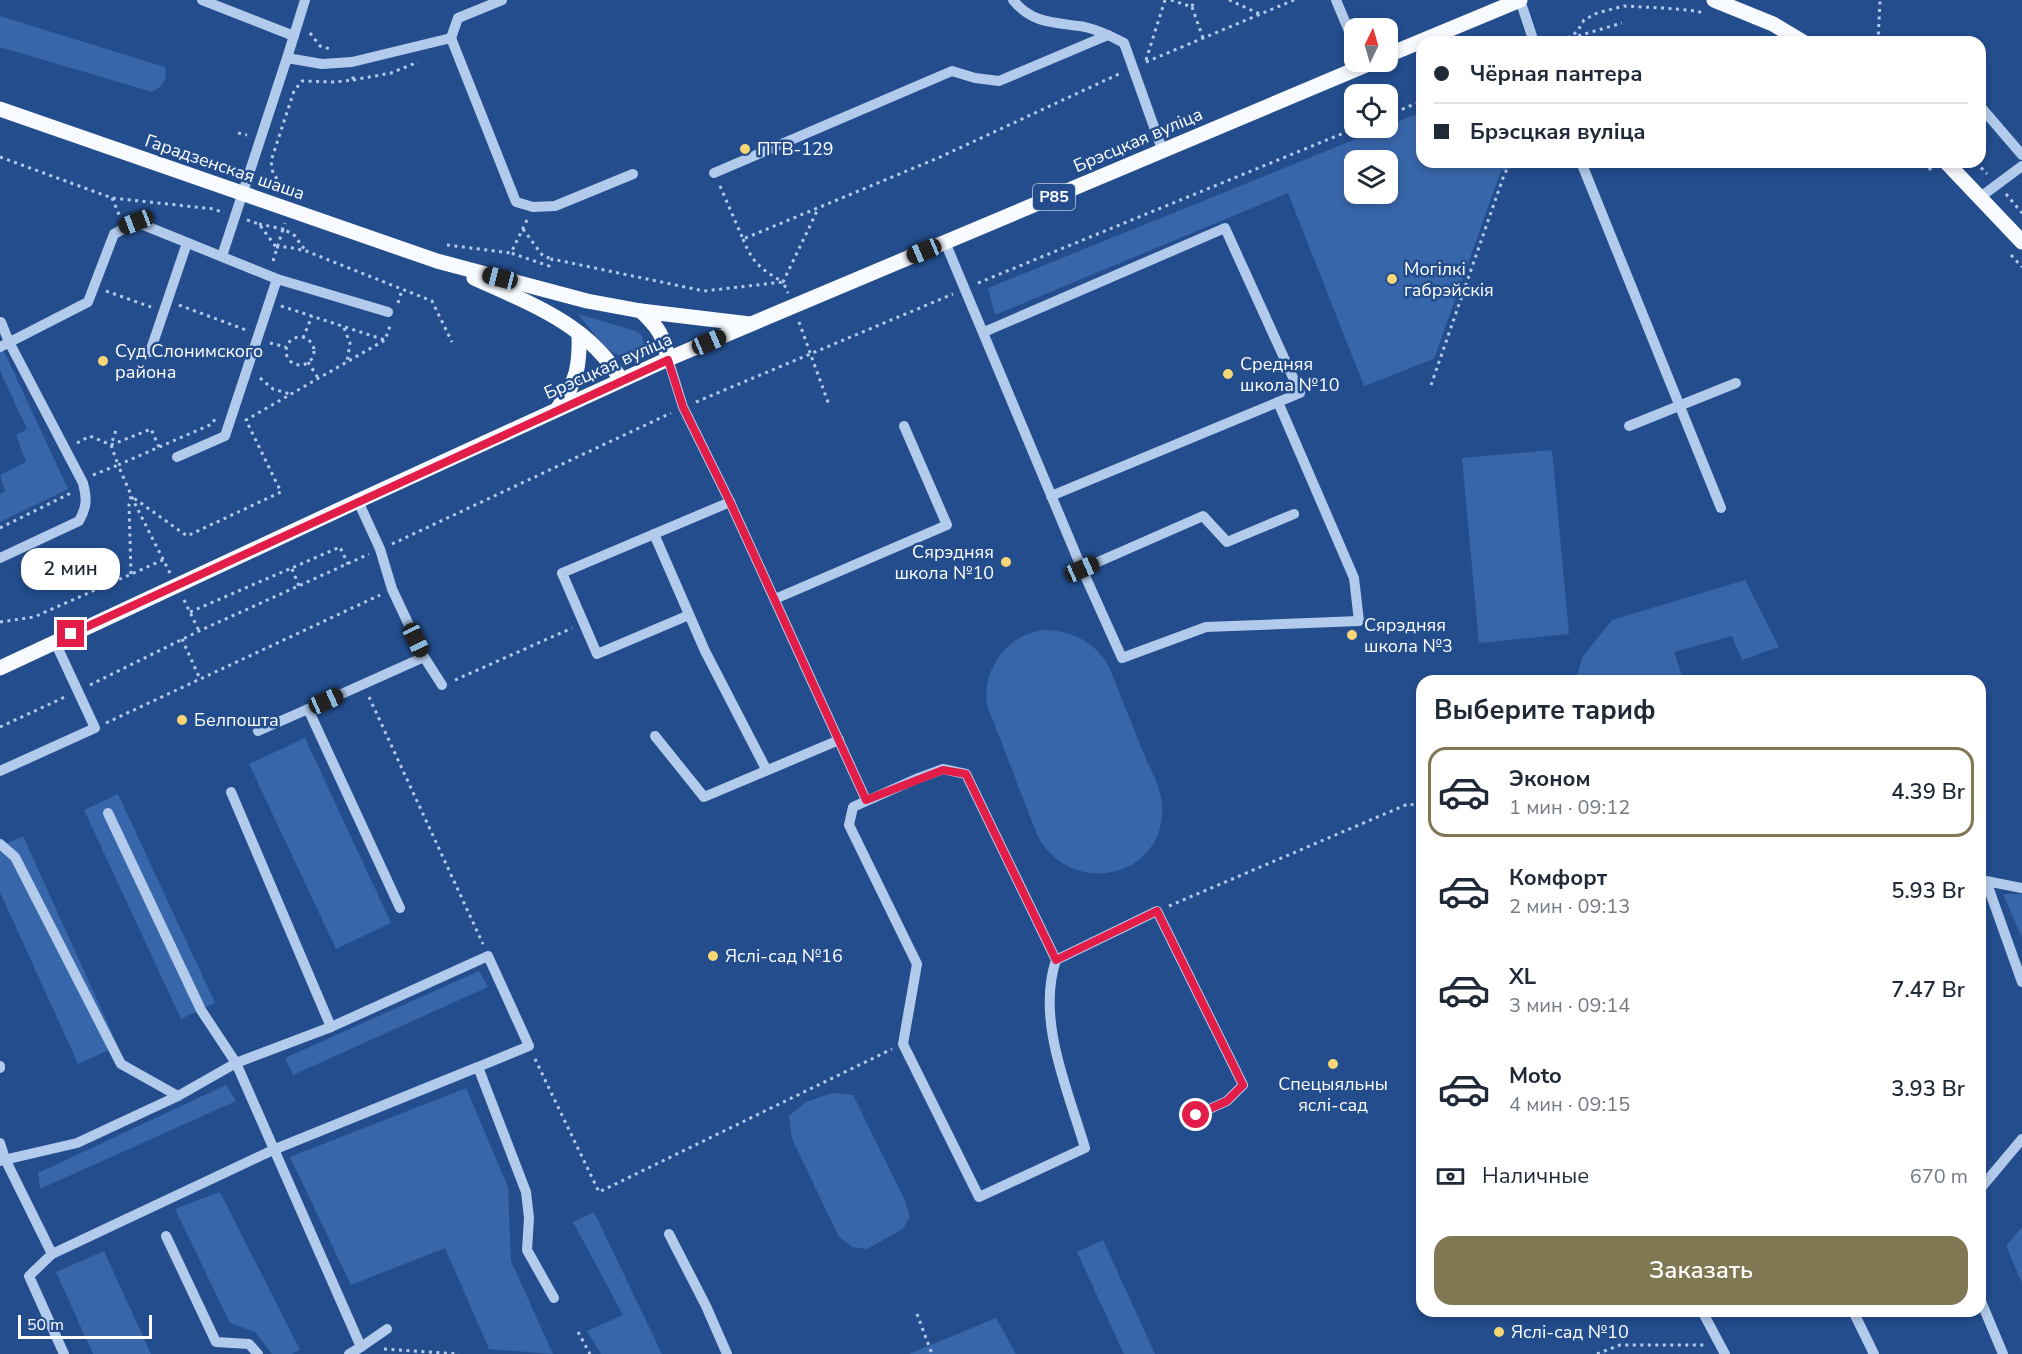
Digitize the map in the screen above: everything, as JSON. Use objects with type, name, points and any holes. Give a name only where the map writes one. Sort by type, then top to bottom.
[{"type":"main road","points":[[1434,36],[1520,0]]},
{"type":"main road","points":[[1714,0],[1773,24],[1793,36]]},
{"type":"main road","points":[[1398,51],[1416,43]]},
{"type":"main road","name":"Брэсцкая вуліца","points":[[0,668],[621,380],[1163,152],[1345,72]]},
{"type":"main road","name":"Гарадзенская шаша","points":[[0,109],[437,261],[587,301],[641,311],[750,324]]},
{"type":"main road","points":[[1952,168],[2022,242]]},
{"type":"main road","name":"Гарадзенская шаша","points":[[437,261],[550,313],[590,340],[604,355],[621,380]]},
{"type":"main road","points":[[641,311],[663,337],[668,360]]},
{"type":"main road","points":[[557,410],[575,379],[579,361],[579,333]]},
{"type":"street","points":[[202,0],[294,36]]},
{"type":"street","points":[[222,256],[304,0]]},
{"type":"street","points":[[502,0],[459,18],[452,38],[516,202],[533,207],[555,206],[633,174]]},
{"type":"street","points":[[1013,0],[1022,10],[1046,23],[1086,28],[1124,43],[1163,152]]},
{"type":"street","points":[[1336,0],[1344,19]]},
{"type":"street","points":[[1520,0],[1532,36]]},
{"type":"street","points":[[714,172],[952,71],[975,78],[999,81],[1108,35]]},
{"type":"street","points":[[287,58],[322,64],[352,62],[452,38]]},
{"type":"street","points":[[1986,113],[2022,155]]},
{"type":"street","points":[[1979,198],[2022,166]]},
{"type":"street","points":[[1583,168],[1721,508]]},
{"type":"street","points":[[5,344],[88,302],[114,234],[136,222],[277,279],[392,314]]},
{"type":"street","points":[[984,332],[1226,228],[1300,393],[1051,496]]},
{"type":"street","points":[[945,242],[1082,569],[1122,658],[1206,627],[1359,621],[1354,578],[1278,402]]},
{"type":"street","points":[[150,352],[187,243]]},
{"type":"street","points":[[177,457],[225,436],[277,279]]},
{"type":"street","points":[[0,558],[79,521],[85,511],[87,499],[84,487],[5,344],[1,322]]},
{"type":"street","points":[[668,360],[683,407],[730,502],[866,800]]},
{"type":"street","points":[[1629,426],[1736,383]]},
{"type":"street","points":[[775,599],[947,525],[904,426]]},
{"type":"street","points":[[358,501],[380,549],[392,589],[424,657],[442,685]]},
{"type":"street","points":[[689,615],[597,654],[562,573],[730,502]]},
{"type":"street","points":[[1082,569],[1203,516],[1227,542],[1294,514]]},
{"type":"street","points":[[654,534],[705,651],[766,769]]},
{"type":"street","points":[[0,771],[95,728],[55,642]]},
{"type":"street","points":[[258,731],[424,657]]},
{"type":"street","points":[[308,709],[400,908]]},
{"type":"street","points":[[655,736],[704,797],[839,740]]},
{"type":"street","points":[[943,770],[966,774],[1056,960],[1050,979],[1050,1032],[1085,1148],[979,1197],[903,1044],[917,964],[849,825],[853,807],[866,800],[943,770]]},
{"type":"street","points":[[231,792],[330,1027]]},
{"type":"street","points":[[108,813],[201,1010],[236,1063],[361,1347]]},
{"type":"street","points":[[0,844],[15,857],[121,1064],[178,1096]]},
{"type":"street","points":[[1986,882],[2022,888]]},
{"type":"street","points":[[1986,889],[2022,982]]},
{"type":"street","points":[[1056,960],[1157,911],[1243,1085],[1227,1101],[1196,1115]]},
{"type":"street","points":[[2,1160],[77,1143],[178,1096],[236,1063],[330,1027],[488,956],[529,1046],[273,1150],[52,1254],[29,1276],[64,1354]]},
{"type":"street","points":[[478,1067],[526,1192],[529,1218],[527,1250],[554,1298]]},
{"type":"street","points":[[1986,1183],[2022,1139]]},
{"type":"street","points":[[0,1143],[2,1160],[52,1254]]},
{"type":"street","points":[[669,1234],[706,1306],[727,1354]]},
{"type":"street","points":[[166,1236],[216,1342],[249,1344],[258,1354]]},
{"type":"street","points":[[1986,1314],[2002,1354]]},
{"type":"street","points":[[1705,1317],[1722,1350]]},
{"type":"street","points":[[1856,1317],[1874,1354]]},
{"type":"street","points":[[349,1354],[387,1329]]},
{"type":"path","points":[[1145,62],[1165,0]]},
{"type":"path","points":[[1171,0],[1192,6]]},
{"type":"path","points":[[1194,0],[1192,6],[1203,38]]},
{"type":"path","points":[[1229,0],[1260,14]]},
{"type":"path","points":[[743,239],[938,158],[1145,62],[1294,0]]},
{"type":"path","points":[[1878,36],[1880,0]]},
{"type":"path","points":[[1572,36],[1584,20],[1624,6],[1698,11],[1708,16]]},
{"type":"path","points":[[1577,36],[1622,23]]},
{"type":"path","points":[[308,24],[311,35],[320,46],[332,50]]},
{"type":"path","points":[[276,247],[296,197],[282,187],[273,174],[271,161],[294,91],[302,81],[353,80],[391,73],[423,60]]},
{"type":"path","points":[[352,62],[353,80]]},
{"type":"path","points":[[1398,111],[1416,103]]},
{"type":"path","points":[[0,157],[112,198],[214,209],[259,224],[283,229],[294,235],[306,251]]},
{"type":"path","points":[[1431,385],[1508,168]]},
{"type":"path","points":[[714,172],[750,256],[760,269],[783,282],[829,405]]},
{"type":"path","points":[[112,198],[124,227]]},
{"type":"path","points":[[533,207],[511,254],[549,266],[552,259]]},
{"type":"path","points":[[783,282],[818,207]]},
{"type":"path","points":[[259,224],[276,247]]},
{"type":"path","points":[[523,229],[543,256],[704,291],[783,282]]},
{"type":"path","points":[[276,247],[288,246],[306,251],[432,301],[452,342]]},
{"type":"path","points":[[101,299],[103,290],[248,331],[251,322]]},
{"type":"path","points":[[246,420],[385,340],[402,290]]},
{"type":"path","points":[[278,304],[385,340]]},
{"type":"path","points":[[303,338],[312,316]]},
{"type":"path","points":[[344,326],[350,343],[347,362]]},
{"type":"path","points":[[294,338],[303,338],[311,343],[314,349],[313,356],[308,362],[298,366],[288,360],[286,347],[294,338]]},
{"type":"path","points":[[265,342],[286,347]]},
{"type":"path","points":[[308,362],[318,378]]},
{"type":"path","points":[[256,368],[260,378],[267,385],[291,394]]},
{"type":"path","points":[[131,496],[187,536],[281,492],[243,413]]},
{"type":"path","points":[[91,476],[212,424],[217,416]]},
{"type":"path","points":[[117,427],[111,446],[118,465],[131,496],[199,631]]},
{"type":"path","points":[[74,446],[90,436],[111,446],[151,429],[159,447]]},
{"type":"path","points":[[0,528],[84,487]]},
{"type":"path","points":[[131,496],[129,504],[131,574]]},
{"type":"path","points":[[190,612],[340,547],[348,564]]},
{"type":"path","points":[[0,622],[34,617],[163,559]]},
{"type":"path","points":[[291,568],[299,586]]},
{"type":"path","points":[[95,728],[392,589]]},
{"type":"path","points":[[442,685],[584,623]]},
{"type":"path","points":[[182,639],[200,679]]},
{"type":"path","points":[[363,684],[488,956]]},
{"type":"path","points":[[1157,911],[1408,804],[1416,806]]},
{"type":"path","points":[[529,1046],[599,1192],[903,1044]]},
{"type":"path","points":[[917,1314],[932,1354]]},
{"type":"path","points":[[578,1332],[590,1354]]},
{"type":"path","points":[[1597,1354],[1620,1345],[1722,1350]]},
{"type":"path","points":[[361,1347],[402,1352],[459,1354]]},
{"type":"shaded area","points":[[0,16],[165,67],[165,79],[162,85],[152,92],[0,47]]},
{"type":"shaded area","name":"Могілкі габрэйскія","points":[[1416,114],[1416,168],[1512,168],[1501,171],[1434,359],[1364,386],[1288,193],[995,315],[988,288],[1358,138],[1398,138],[1398,122]]},
{"type":"shaded area","points":[[578,314],[636,331],[642,336],[644,346],[634,354],[625,356],[616,354],[600,341]]},
{"type":"shaded area","points":[[4,351],[68,489],[0,522],[0,494],[5,491],[0,475],[26,462],[16,435],[27,429],[0,371],[0,352]]},
{"type":"shaded area","points":[[1552,450],[1569,634],[1479,643],[1462,458]]},
{"type":"shaded area","points":[[1745,580],[1779,647],[1742,660],[1732,636],[1674,652],[1682,675],[1577,675],[1583,656],[1612,620]]},
{"type":"shaded area","points":[[1048,630],[1067,633],[1084,640],[1104,659],[1160,792],[1162,805],[1160,829],[1150,849],[1134,863],[1115,871],[1094,873],[1073,869],[1054,857],[1038,837],[987,705],[989,678],[1001,654],[1021,637]]},
{"type":"shaded area","points":[[305,738],[391,923],[336,949],[249,764]]},
{"type":"shaded area","points":[[118,794],[215,1003],[181,1019],[84,810]]},
{"type":"shaded area","points":[[23,836],[118,1046],[78,1064],[0,892],[0,847]]},
{"type":"shaded area","points":[[2003,894],[2022,894],[2022,938]]},
{"type":"shaded area","points":[[479,971],[488,987],[293,1075],[285,1058]]},
{"type":"shaded area","points":[[226,1085],[236,1101],[40,1189],[38,1173]]},
{"type":"shaded area","points":[[466,1088],[508,1187],[511,1261],[553,1354],[489,1349],[445,1248],[351,1285],[290,1157]]},
{"type":"shaded area","points":[[832,1093],[853,1095],[903,1196],[910,1216],[903,1229],[867,1249],[852,1247],[839,1237],[792,1139],[789,1116],[806,1102]]},
{"type":"shaded area","points":[[220,1192],[300,1350],[292,1354],[272,1354],[255,1332],[230,1323],[175,1209]]},
{"type":"shaded area","points":[[594,1212],[662,1354],[601,1354],[587,1331],[623,1315],[573,1222]]},
{"type":"shaded area","points":[[2022,1227],[2022,1283],[2006,1246]]},
{"type":"shaded area","points":[[1103,1240],[1155,1354],[1124,1354],[1077,1252]]},
{"type":"shaded area","points":[[104,1251],[151,1354],[93,1354],[56,1272]]},
{"type":"shaded area","points":[[996,1318],[1016,1354],[909,1354]]},
{"type":"place","name":"ПТВ-129","points":[[745,149]]},
{"type":"place","name":"Могілкі габрэйскія","points":[[1392,279]]},
{"type":"place","name":"Суд Слонимского района","points":[[103,361]]},
{"type":"place","name":"Средняя школа №10","points":[[1228,374]]},
{"type":"place","name":"Сярэдняя школа №10","points":[[1006,562]]},
{"type":"place","name":"Сярэдняя школа №3","points":[[1352,635]]},
{"type":"place","name":"Белпошта","points":[[182,720]]},
{"type":"place","name":"Яслі-сад №16","points":[[713,956]]},
{"type":"place","name":"Спецыяльны яслі-сад","points":[[1333,1064]]},
{"type":"place","name":"Яслі-сад №10","points":[[1499,1332]]},
{"type":"route","points":[[71,634],[668,360],[683,407],[730,502],[866,800],[943,770],[966,774],[1056,960],[1157,911],[1243,1085],[1227,1101],[1196,1115]]}]
